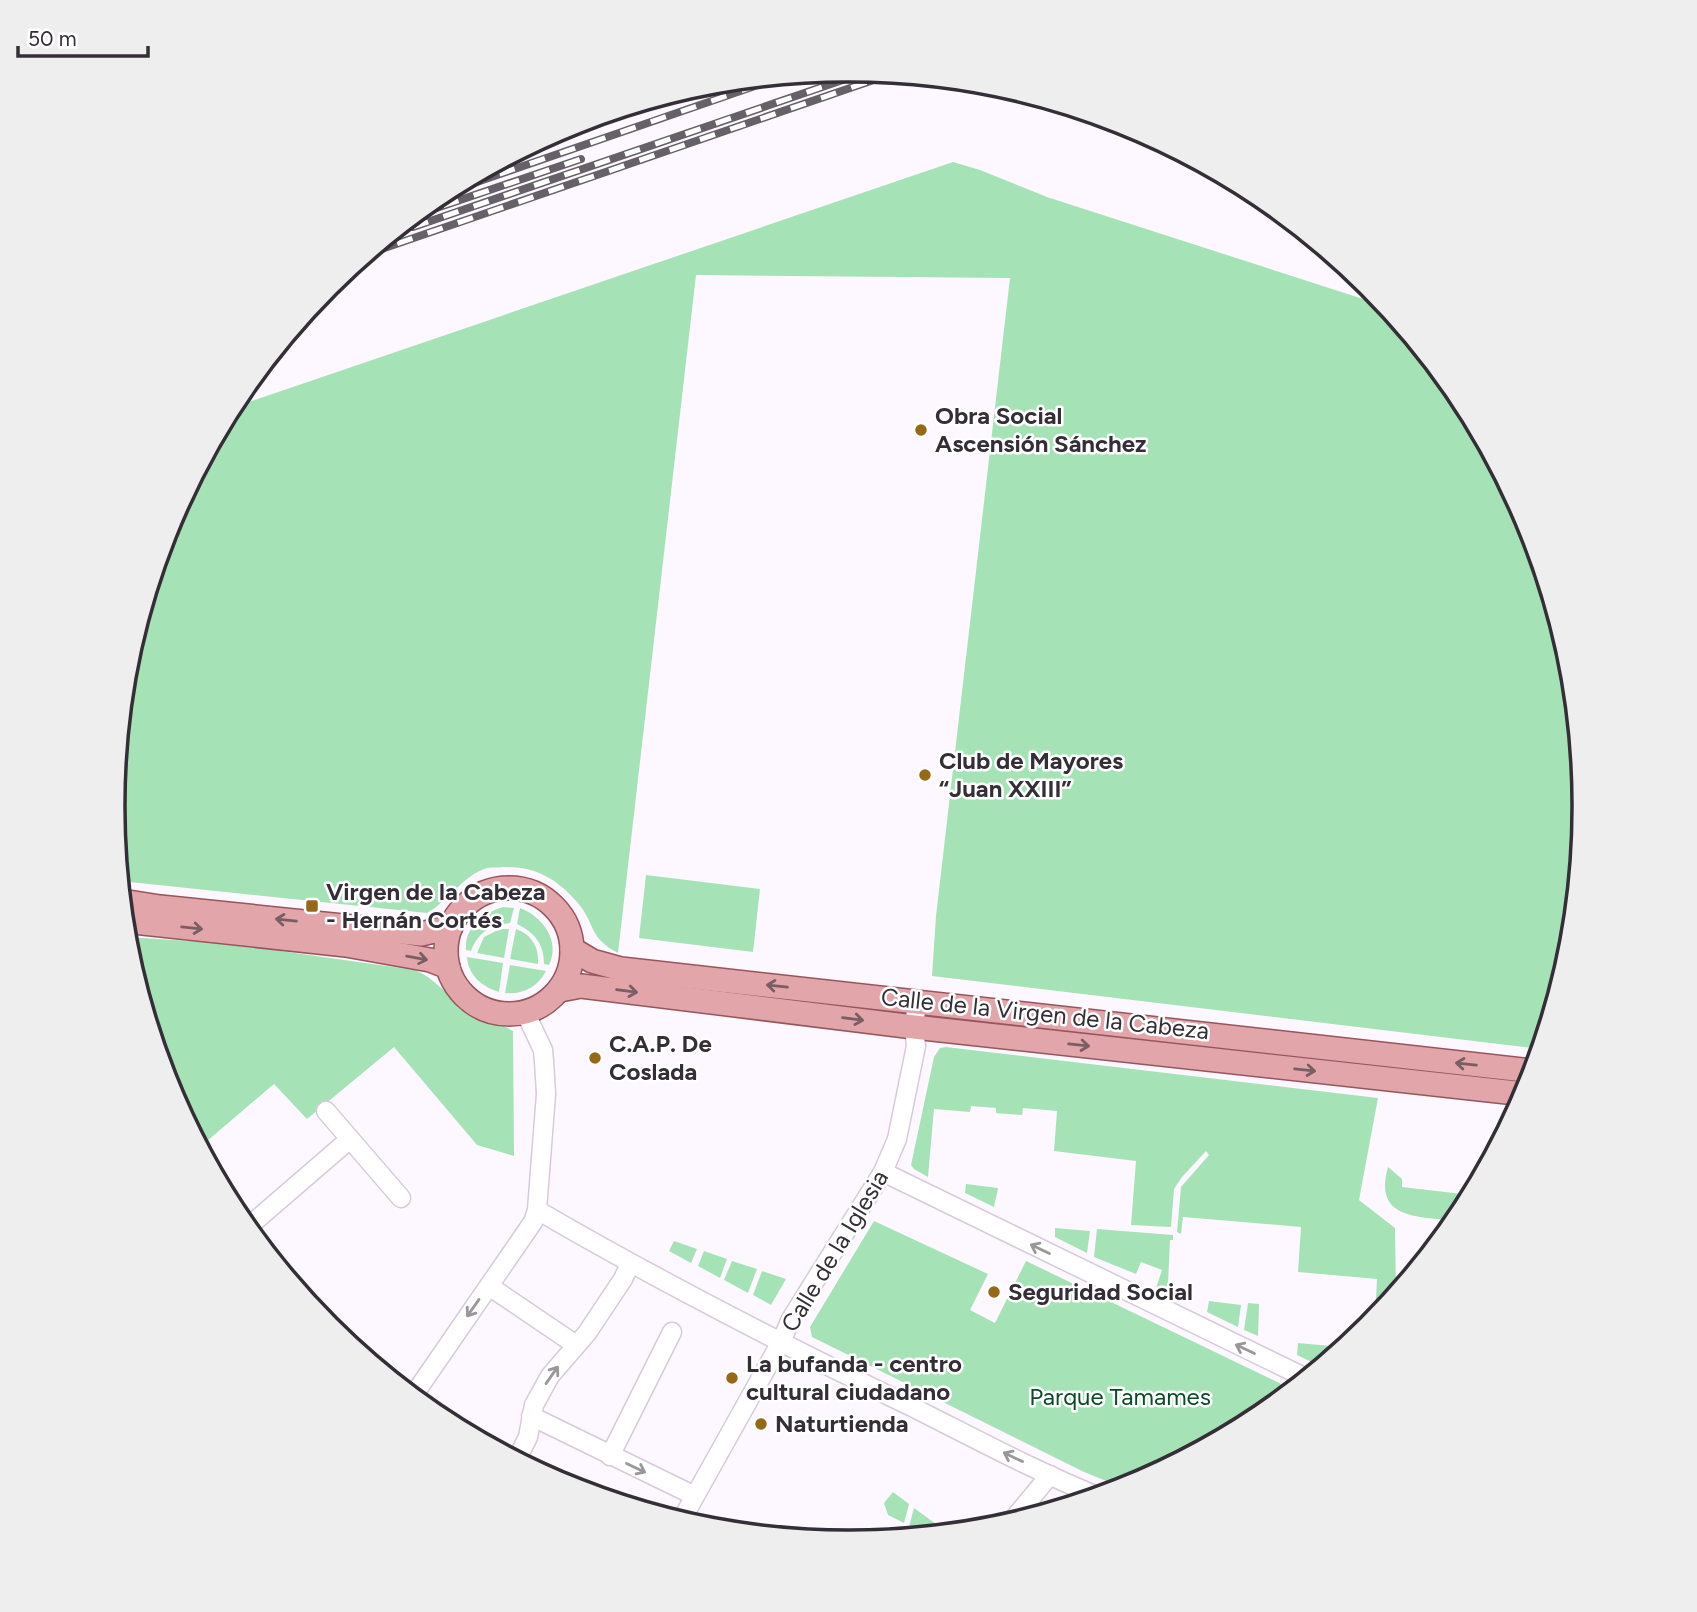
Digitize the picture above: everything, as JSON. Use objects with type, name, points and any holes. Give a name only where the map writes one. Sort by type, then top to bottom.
[{"type":"main road","points":[[513,888],[535,894],[554,907],[570,933],[572,949],[572,963],[560,990],[539,1008],[500,1014],[481,1008],[466,997],[455,983],[446,954],[451,927],[464,908],[482,894],[513,888]]},
{"type":"main road","points":[[131,902],[421,934],[451,927]]},
{"type":"main road","points":[[135,922],[346,946],[430,960],[448,967]]},
{"type":"main road","name":"Calle de la Virgen de la Cabeza","points":[[572,949],[592,961],[621,969],[1522,1070]]},
{"type":"main road","name":"Calle de la Virgen de la Cabeza","points":[[560,990],[581,986],[914,1027],[1513,1093]]},
{"type":"street","name":"Calle de la Iglesia","points":[[686,1511],[781,1342],[791,1319],[883,1172],[902,1124],[916,1046],[914,1027],[917,1002]]},
{"type":"street","points":[[419,1388],[533,1222],[537,1210],[545,1094],[544,1061],[543,1050],[526,1012]]},
{"type":"street","points":[[326,1111],[401,1198]]},
{"type":"street","points":[[256,1221],[350,1139]]},
{"type":"street","points":[[883,1172],[1297,1374]]},
{"type":"street","points":[[537,1210],[630,1264],[781,1342],[1084,1490]]},
{"type":"street","points":[[521,1451],[528,1437],[534,1405],[550,1376],[587,1333],[630,1264]]},
{"type":"street","points":[[489,1286],[576,1345]]},
{"type":"street","points":[[610,1456],[672,1332]]},
{"type":"street","points":[[531,1416],[693,1495]]},
{"type":"street","points":[[1022,1508],[1050,1475]]},
{"type":"green space","points":[[953,162],[1047,197],[1365,300],[1423,365],[1475,444],[1517,529],[1548,619],[1566,712],[1571,759],[1571,853],[1558,947],[1548,993],[1531,1048],[932,976],[936,916],[1010,278],[696,275],[618,953],[602,942],[584,911],[562,887],[536,872],[515,867],[487,868],[478,872],[427,913],[129,882],[126,853],[126,759],[131,712],[149,619],[163,573],[199,486],[248,402]]},
{"type":"green space","points":[[646,875],[760,889],[753,952],[639,938]]},
{"type":"green space","points":[[503,907],[514,908],[510,923],[486,931],[477,939],[471,951],[466,950],[468,935],[476,923],[482,917]]},
{"type":"green space","points":[[520,908],[535,917],[547,930],[553,947],[549,965],[544,964],[537,940],[517,924]]},
{"type":"green space","points":[[500,929],[509,929],[504,958],[477,953],[484,937]]},
{"type":"green space","points":[[516,929],[533,942],[538,964],[510,959]]},
{"type":"green space","points":[[137,938],[224,943],[422,973],[458,1001],[513,1031],[514,1156],[477,1145],[394,1047],[307,1119],[274,1084],[207,1141],[163,1039],[149,993]]},
{"type":"green space","points":[[467,957],[503,963],[499,992],[487,987],[473,975]]},
{"type":"green space","points":[[510,965],[546,971],[529,989],[505,993]]},
{"type":"green space","points":[[940,1048],[1378,1098],[1359,1200],[1395,1228],[1396,1280],[1376,1301],[1377,1279],[1298,1272],[1301,1227],[1183,1217],[1181,1234],[1177,1232],[1181,1187],[1209,1155],[1206,1151],[1174,1189],[1171,1227],[1131,1225],[1136,1161],[1054,1151],[1057,1111],[1023,1108],[1022,1115],[996,1113],[996,1108],[971,1106],[970,1112],[934,1109],[928,1177],[911,1165],[934,1057]]},
{"type":"green space","points":[[1388,1167],[1402,1179],[1402,1187],[1459,1194],[1442,1219],[1414,1216],[1393,1206],[1387,1197],[1385,1184]]},
{"type":"green space","points":[[966,1184],[998,1188],[994,1207],[965,1193]]},
{"type":"green space","name":"Parque Tamames","points":[[874,1221],[988,1274],[970,1310],[995,1323],[1026,1261],[1283,1385],[1210,1433],[1169,1455],[1107,1481],[812,1337],[810,1327]]},
{"type":"green space","points":[[1055,1228],[1090,1231],[1087,1253],[1055,1237]]},
{"type":"green space","points":[[1097,1229],[1173,1235],[1173,1240],[1170,1240],[1168,1284],[1165,1289],[1156,1288],[1162,1270],[1141,1262],[1136,1274],[1094,1257]]},
{"type":"green space","points":[[674,1241],[697,1249],[691,1263],[669,1251]]},
{"type":"green space","points":[[704,1251],[727,1259],[720,1278],[698,1266]]},
{"type":"green space","points":[[732,1261],[757,1269],[748,1293],[724,1280]]},
{"type":"green space","points":[[762,1271],[786,1279],[771,1305],[753,1295]]},
{"type":"green space","points":[[1209,1301],[1241,1305],[1238,1327],[1207,1312]]},
{"type":"green space","points":[[1248,1303],[1259,1304],[1258,1336],[1244,1330]]},
{"type":"green space","points":[[1298,1343],[1330,1346],[1311,1362],[1297,1355]]},
{"type":"green space","points":[[893,1492],[909,1504],[904,1523],[888,1515],[884,1503]]},
{"type":"green space","points":[[914,1508],[937,1525],[909,1527]]},
{"type":"railway","points":[[416,226],[835,83]]},
{"type":"railway","points":[[391,246],[866,83]]},
{"type":"railway","points":[[490,177],[744,90]]},
{"type":"railway","points":[[444,205],[581,159]]},
{"type":"place","name":"Obra Social Ascensión Sánchez","points":[[921,430]]},
{"type":"place","name":"Club de Mayores “Juan XXIII”","points":[[925,775]]},
{"type":"place","name":"Virgen de la Cabeza - Hernán Cortés","points":[[312,906]]},
{"type":"place","name":"C.A.P. De Coslada","points":[[595,1058]]},
{"type":"place","name":"Seguridad Social","points":[[994,1292]]},
{"type":"place","name":"La bufanda - centro cultural ciudadano","points":[[732,1378]]},
{"type":"place","name":"Naturtienda","points":[[761,1424]]}]
